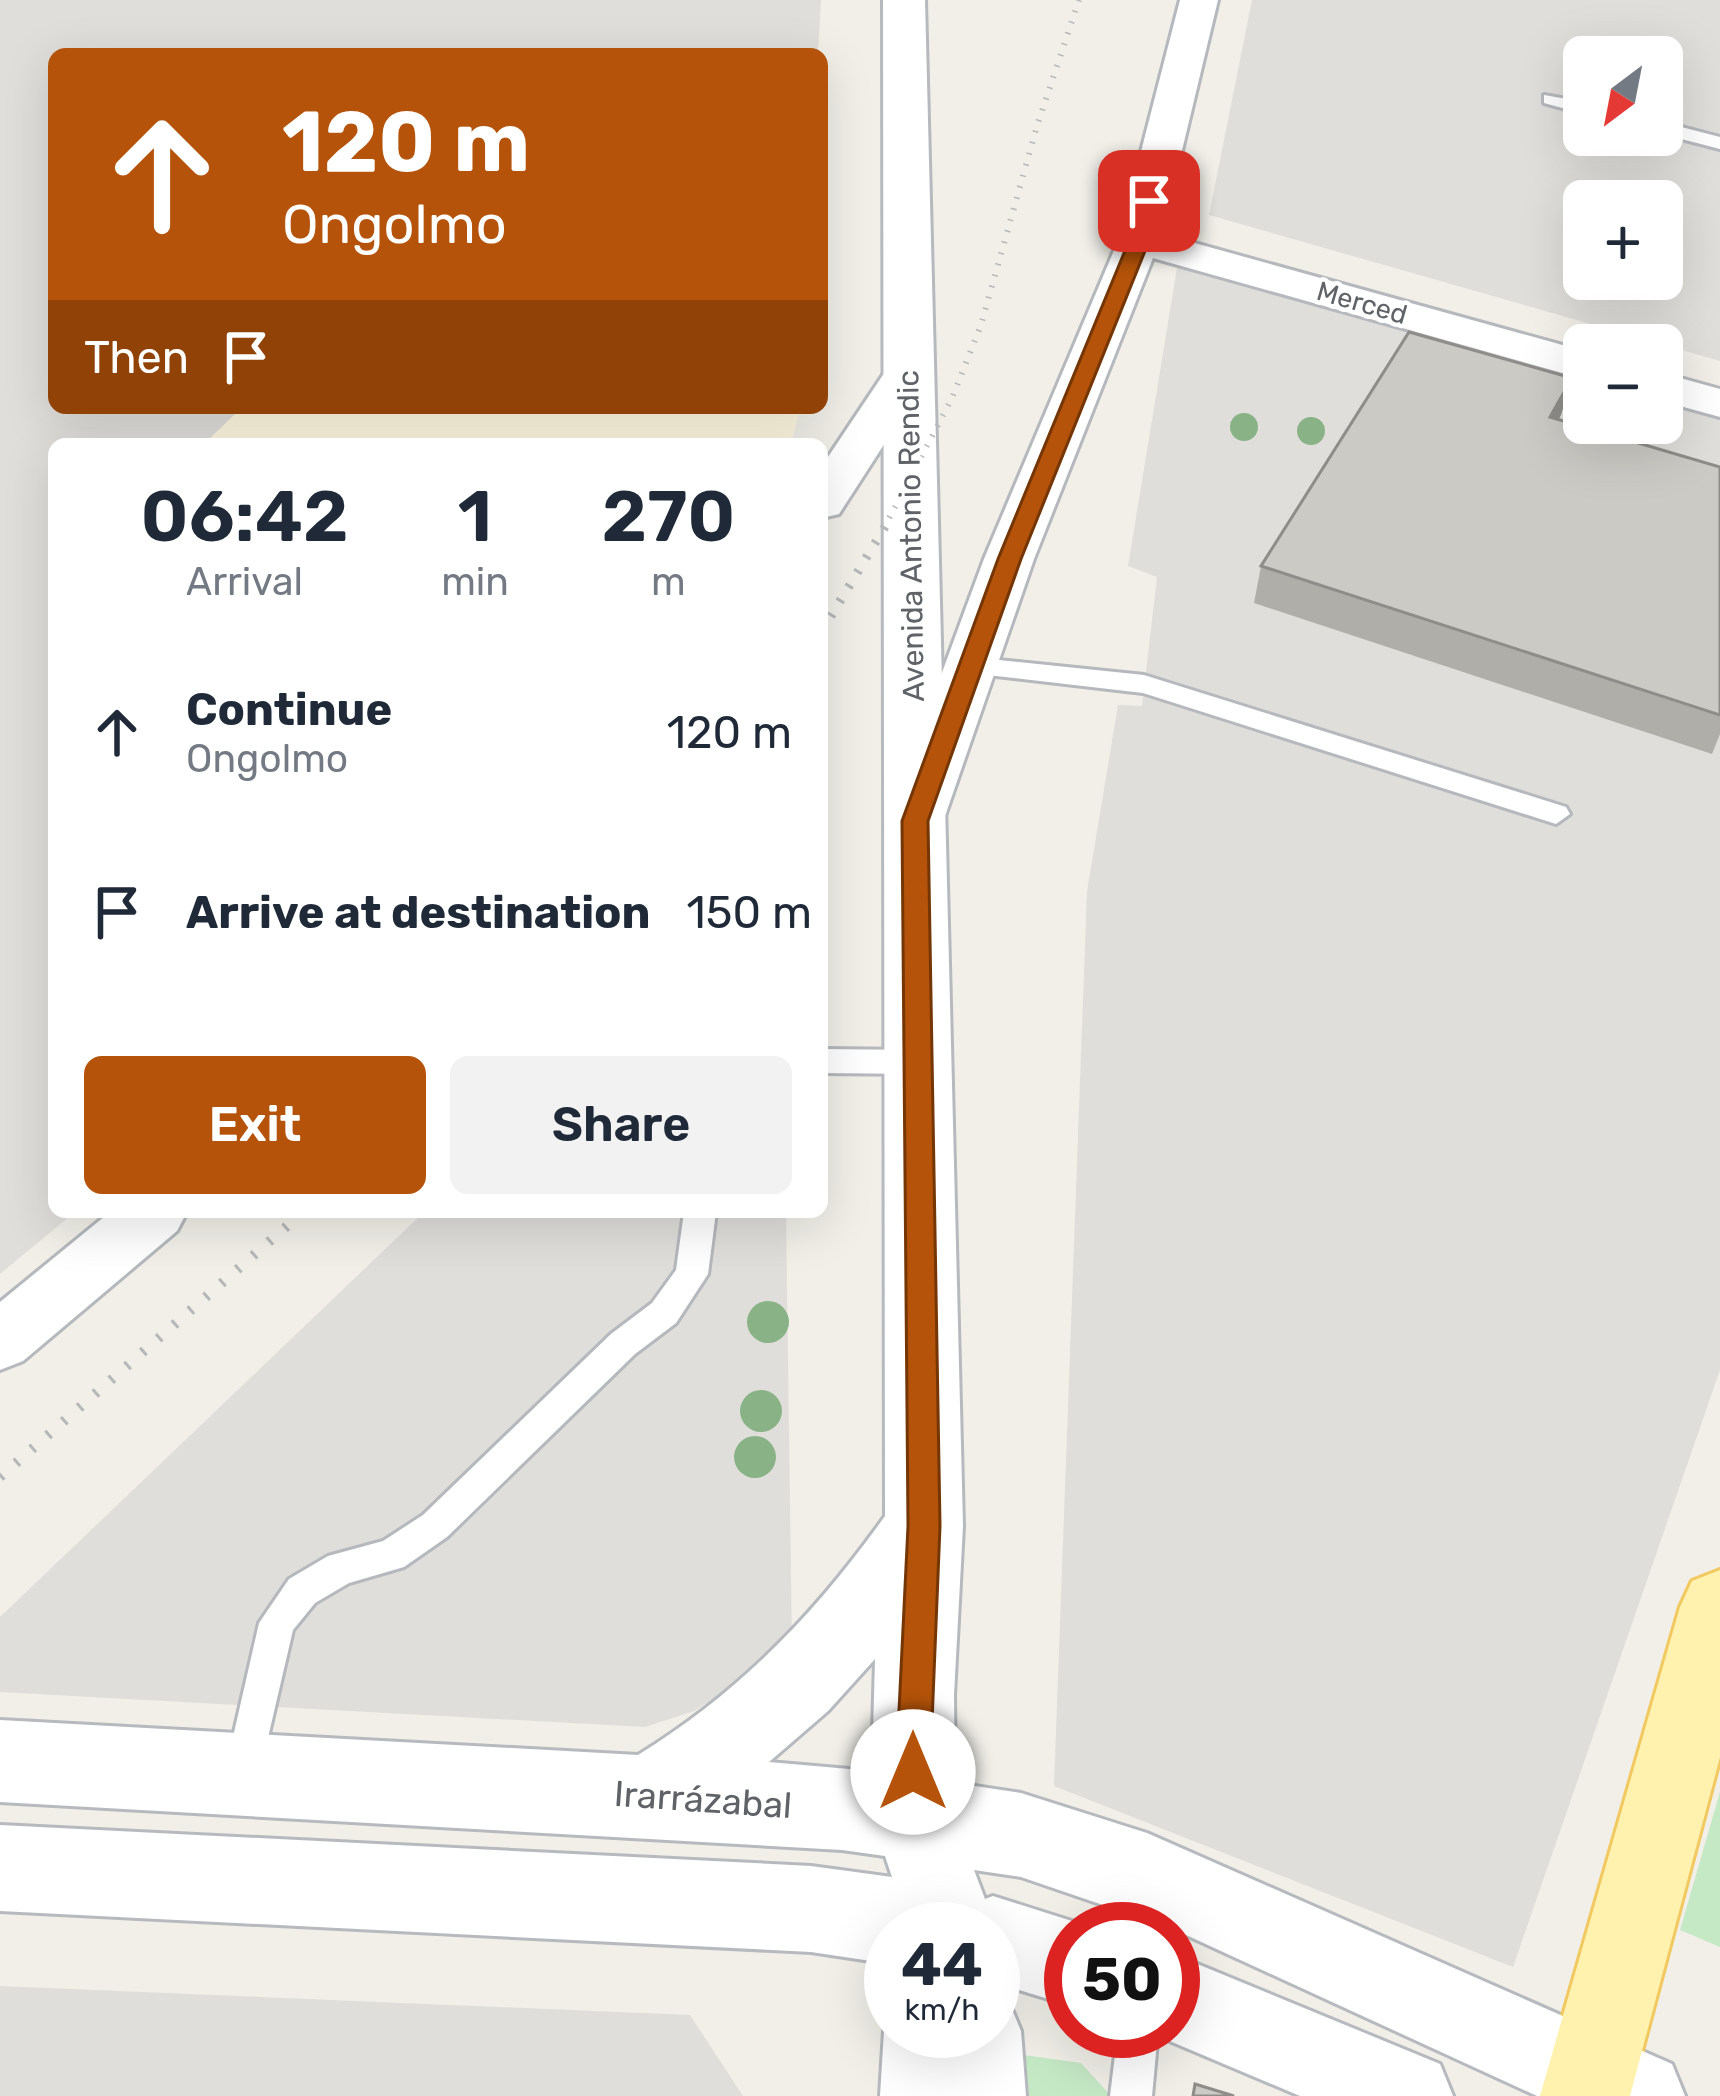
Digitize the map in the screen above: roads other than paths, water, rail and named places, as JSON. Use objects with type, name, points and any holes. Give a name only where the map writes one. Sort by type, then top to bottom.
[{"type":"main road","name":"Avenida Antonio Rendic","points":[[904,0],[924,1526],[913,1695],[913,1815],[943,1902]]},
{"type":"main road","points":[[650,1795],[753,1725],[797,1686],[843,1636],[924,1526]]},
{"type":"main road","points":[[1606,2088],[1720,1607]]},
{"type":"main road","name":"Irarrázabal","points":[[0,1761],[650,1795],[913,1815],[1021,1835],[1147,1876],[1606,2088]]},
{"type":"main road","points":[[0,1868],[811,1909],[864,1917]]},
{"type":"main road","points":[[1200,2009],[1408,2096]]},
{"type":"main road","points":[[925,2096],[927,2058]]},
{"type":"main road","points":[[978,2058],[982,2096]]},
{"type":"street","points":[[915,821],[970,666],[1139,241],[1199,0]]},
{"type":"street","name":"Merced","points":[[1139,241],[1563,359]]},
{"type":"street","points":[[828,494],[909,370]]},
{"type":"street","points":[[1683,393],[1720,404]]},
{"type":"street","points":[[0,1341],[148,1218]]},
{"type":"lane","points":[[1551,99],[1563,102]]},
{"type":"lane","points":[[1683,133],[1720,143]]},
{"type":"lane","points":[[970,666],[1144,684],[1556,814]]},
{"type":"lane","points":[[828,1061],[918,1062]]},
{"type":"lane","points":[[244,1772],[277,1623],[302,1592],[341,1568],[391,1555],[435,1526],[623,1344],[664,1313],[692,1274],[699,1218]]},
{"type":"lane","points":[[1131,2096],[1135,2058]]},
{"type":"railway","points":[[884,528],[952,398],[981,325],[1037,126],[1079,0]]},
{"type":"railway","points":[[828,621],[886,525]]},
{"type":"railway","points":[[0,1477],[296,1218]]}]
